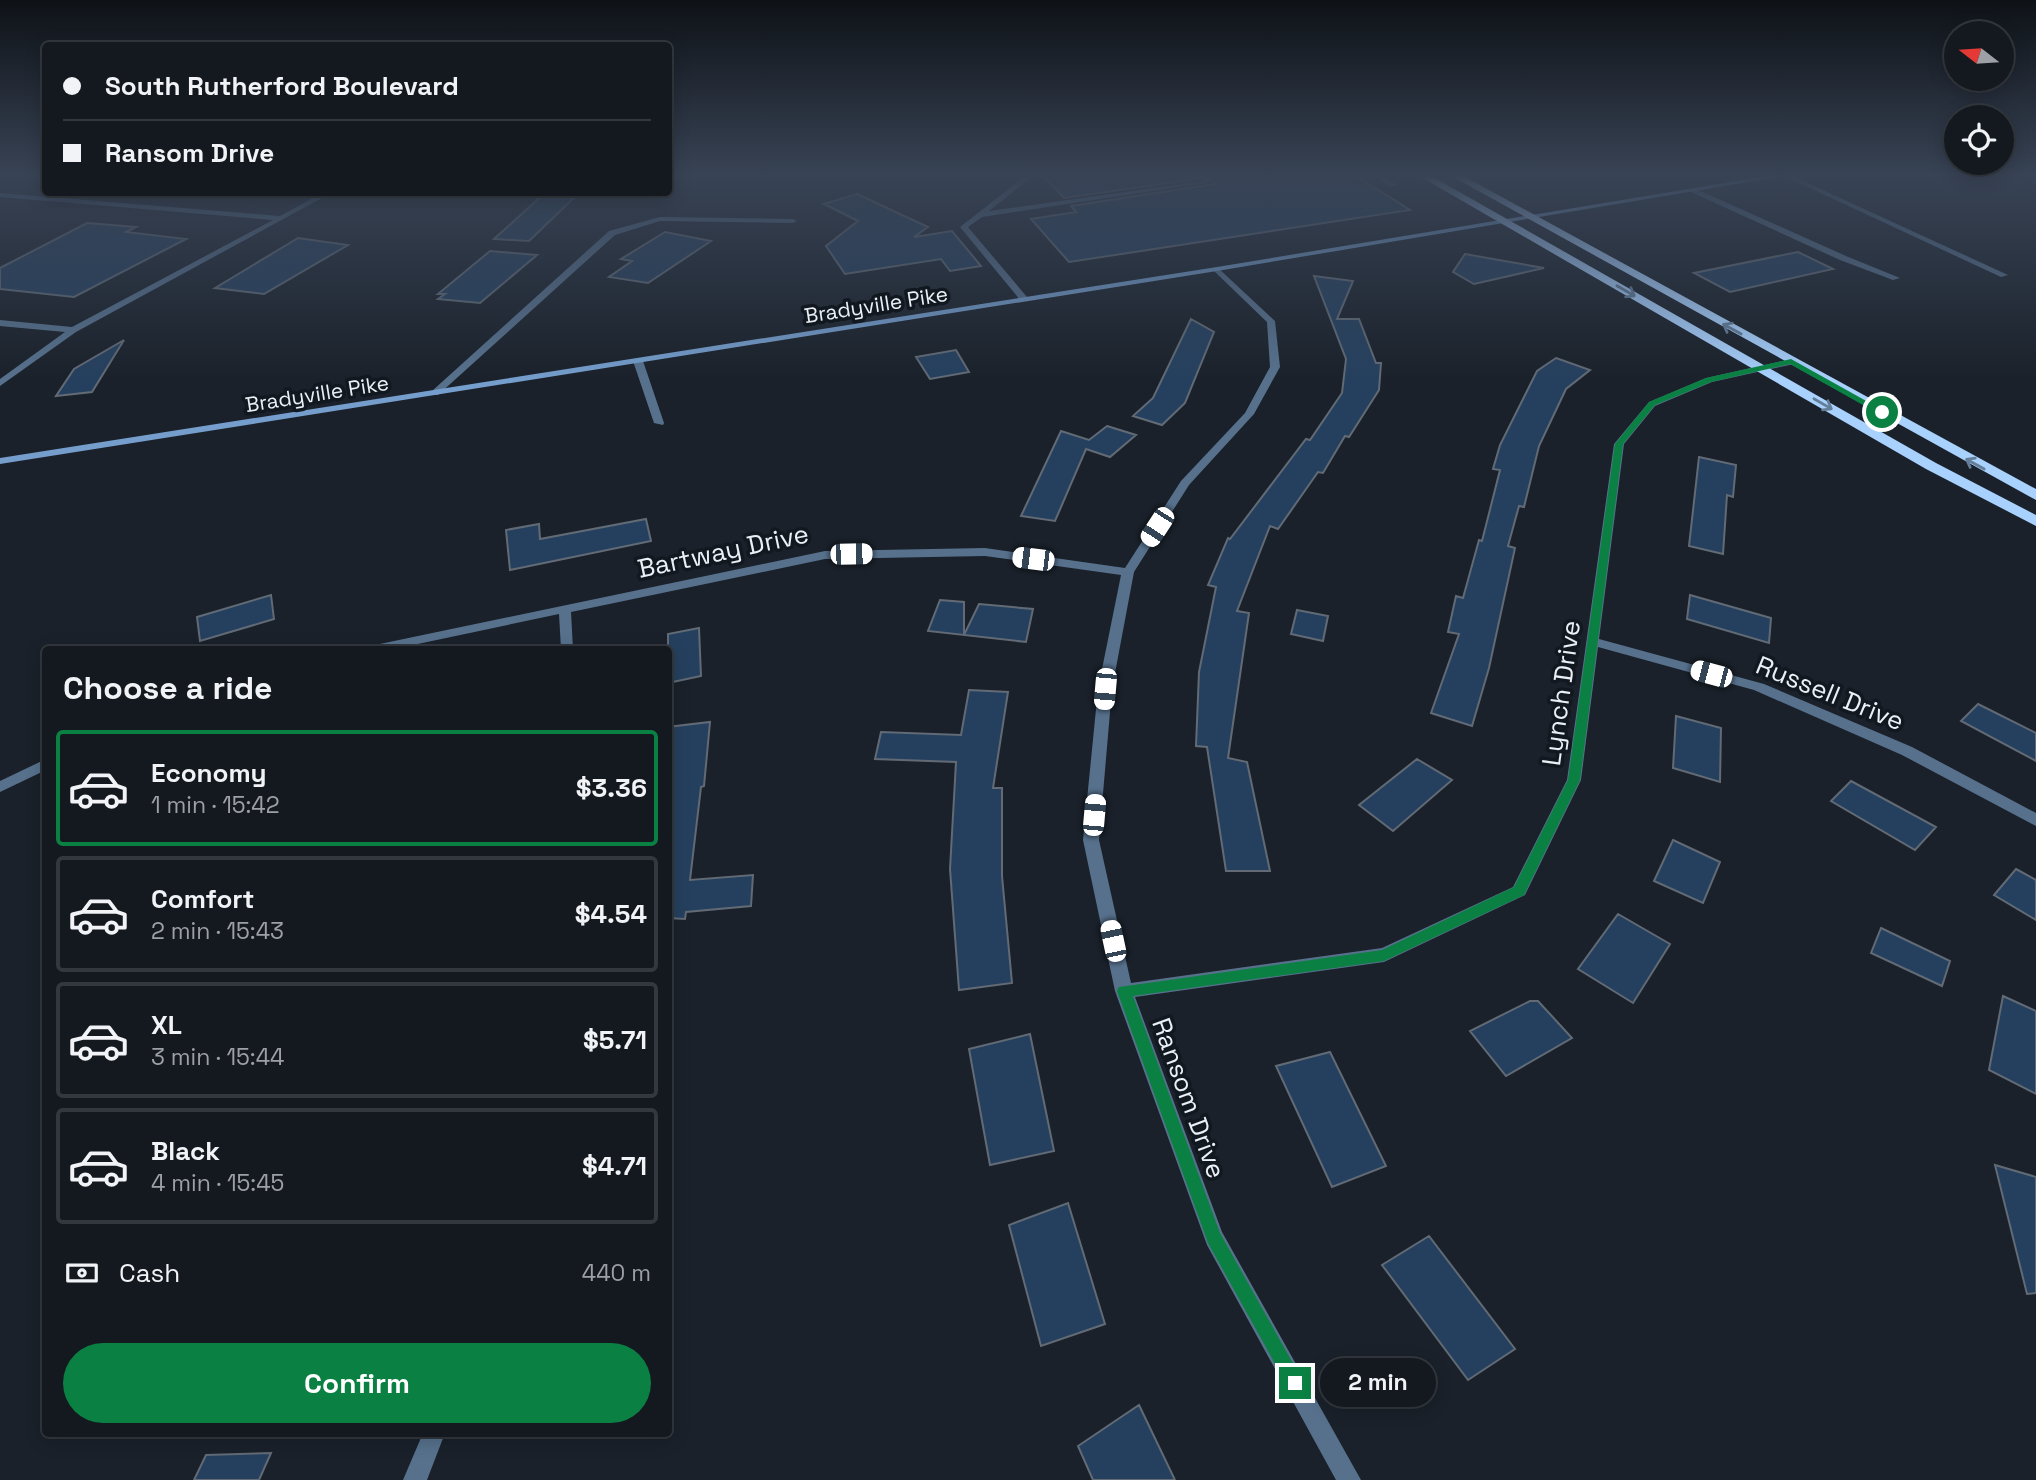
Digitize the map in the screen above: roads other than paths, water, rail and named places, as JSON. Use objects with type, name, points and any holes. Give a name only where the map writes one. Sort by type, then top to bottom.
[{"type":"highway","points":[[1540,242],[1931,466],[2036,521]]},
{"type":"highway","points":[[1576,242],[2036,495]]},
{"type":"main road","name":"Bradyville Pike","points":[[0,461],[1377,242]]},
{"type":"street","points":[[0,383],[73,330],[236,242]]},
{"type":"street","points":[[435,393],[601,242]]},
{"type":"street","points":[[977,242],[1024,299]]},
{"type":"street","points":[[1808,242],[1896,278]]},
{"type":"street","points":[[1932,242],[2004,275]]},
{"type":"street","name":"Ransom Drive","points":[[1217,269],[1271,321],[1275,367],[1249,414],[1185,483],[1128,572],[1105,689],[1091,840],[1124,991],[1214,1238],[1349,1480]]},
{"type":"street","points":[[0,323],[73,330]]},
{"type":"street","points":[[638,361],[659,423]]},
{"type":"street","name":"Lynch Drive","points":[[1124,991],[1384,955],[1519,891],[1574,780],[1619,444],[1652,404],[1709,380],[1791,362]]},
{"type":"street","name":"Bartway Drive","points":[[389,646],[825,555],[985,552],[1128,572]]},
{"type":"street","points":[[565,609],[567,646]]},
{"type":"street","name":"Russell Drive","points":[[1592,641],[1759,687],[1908,751],[2036,820]]},
{"type":"street","points":[[0,787],[42,766]]},
{"type":"street","points":[[415,1480],[432,1437]]}]
